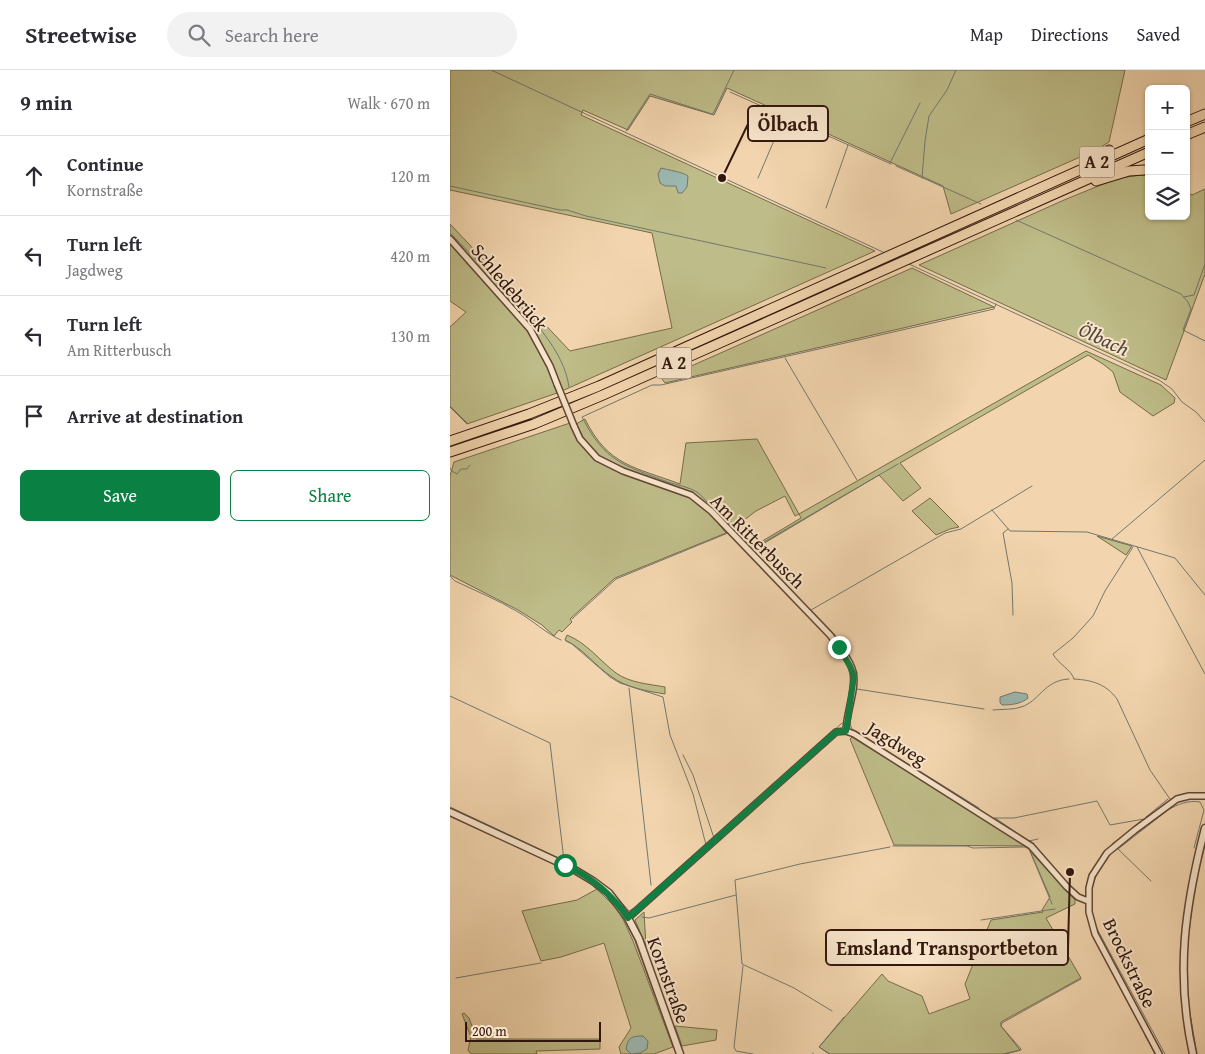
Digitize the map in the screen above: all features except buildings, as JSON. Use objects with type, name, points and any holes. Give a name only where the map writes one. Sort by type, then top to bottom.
[{"type":"highway","points":[[1190,120],[1205,114]]},
{"type":"highway","points":[[1190,133],[1205,127]]},
{"type":"highway","name":"A 2","points":[[450,441],[493,428],[560,402],[1145,141]]},
{"type":"highway","points":[[1046,185],[1064,172],[1109,150]]},
{"type":"highway","name":"A 2","points":[[450,452],[534,424],[603,395],[1145,154]]},
{"type":"highway","points":[[1050,196],[1122,172],[1144,170]]},
{"type":"street","name":"Schledebrück","points":[[450,239],[530,329],[550,366],[574,426]]},
{"type":"street","name":"Am Ritterbusch","points":[[574,426],[580,439],[597,458],[623,470],[691,495],[711,511],[830,635],[853,671],[846,731]]},
{"type":"street","name":"Jagdweg","points":[[628,918],[836,732],[846,731],[854,734],[1031,846],[1078,897],[1088,901]]},
{"type":"street","name":"Brockstraße","points":[[1159,1054],[1096,934],[1089,912],[1088,901],[1092,876],[1107,852],[1177,799],[1189,796],[1205,796]]},
{"type":"street","name":"Kornstraße","points":[[450,812],[575,870],[609,893],[628,918],[639,939],[680,1054]]},
{"type":"street","name":"Brockstraße","points":[[1193,1054],[1185,1004],[1183,974],[1184,935],[1188,904],[1205,828]]},
{"type":"shaded area","points":[[450,70],[1125,70],[1109,142],[1096,150],[951,214],[943,186],[727,88],[714,115],[650,96],[628,130],[583,110],[581,115],[875,251],[562,391],[559,384],[554,386],[557,393],[467,424],[450,407],[450,327],[466,312],[450,301],[450,224],[570,351],[672,328],[652,233],[450,190]]},
{"type":"shaded area","points":[[1145,175],[1145,220],[1190,220],[1190,194],[1192,195],[1205,189],[1205,274],[1166,380],[919,265],[1064,200],[1118,178]]},
{"type":"shaded area","points":[[912,268],[994,307],[665,383],[662,379]]},
{"type":"shaded area","points":[[1086,351],[1161,385],[1175,398],[1174,403],[1153,416],[1120,392],[1113,372],[1088,355],[900,463],[921,488],[903,501],[879,475],[756,548],[754,546],[801,518],[799,514]]},
{"type":"shaded area","points":[[585,419],[603,447],[624,463],[680,484],[686,443],[757,439],[799,514],[795,516],[785,496],[756,511],[731,530],[713,510],[694,494],[624,469],[599,456],[583,438],[576,424]]},
{"type":"shaded area","points":[[570,423],[578,440],[596,461],[623,474],[689,497],[710,513],[726,533],[615,578],[570,619],[572,622],[562,632],[559,630],[554,636],[542,625],[518,610],[450,575],[450,476],[454,462]]},
{"type":"shaded area","points":[[930,498],[959,527],[936,535],[912,511]]},
{"type":"shaded area","points":[[1097,536],[1132,546],[1126,555]]},
{"type":"shaded area","points":[[567,635],[587,647],[616,673],[640,683],[665,687],[665,694],[637,688],[618,681],[578,648],[565,640]]},
{"type":"shaded area","points":[[853,736],[1026,846],[894,845],[850,739]]},
{"type":"shaded area","points":[[1030,851],[1075,900],[1075,904],[1046,918],[1081,978],[1001,1022],[1001,1026],[1020,1050],[1003,1054],[830,1054],[819,1047],[882,974],[888,981],[922,996],[929,1014],[970,999],[965,984],[991,920],[1043,912],[1042,910],[1050,897]]},
{"type":"shaded area","points":[[597,889],[617,909],[624,921],[673,1047],[654,1054],[621,1054],[619,1047],[631,1028],[604,943],[561,957],[541,961],[522,911],[577,900]]},
{"type":"shaded area","points":[[644,912],[646,946],[635,920]]},
{"type":"shaded area","points":[[464,1013],[469,1018],[477,1039],[600,1039],[600,1049],[536,1051],[537,1054],[471,1054],[468,1050],[471,1037],[462,1014]]},
{"type":"shaded area","points":[[675,1026],[717,1030],[716,1040],[682,1046]]},
{"type":"water","points":[[661,168],[688,176],[687,187],[682,193],[678,193],[676,186],[665,186],[660,183],[658,174]]},
{"type":"water","points":[[1015,692],[1027,694],[1028,698],[1022,702],[1012,704],[1002,705],[1000,703],[1000,697]]},
{"type":"water","points":[[643,1036],[648,1041],[647,1049],[640,1053],[631,1054],[626,1049],[629,1040],[633,1037]]},
{"type":"waterway","name":"Ölbach","points":[[491,70],[885,253]]},
{"type":"waterway","points":[[626,131],[650,94],[712,114],[734,70]]},
{"type":"waterway","points":[[922,178],[929,116],[947,90],[956,70]]},
{"type":"waterway","points":[[730,92],[891,164]]},
{"type":"waterway","points":[[890,163],[920,103]]},
{"type":"waterway","points":[[758,178],[784,117]]},
{"type":"waterway","points":[[826,208],[848,145]]},
{"type":"waterway","points":[[896,166],[981,204]]},
{"type":"waterway","points":[[450,186],[826,268]]},
{"type":"waterway","points":[[1016,220],[1181,294],[1191,309],[1183,330],[1205,341]]},
{"type":"waterway","points":[[450,233],[524,310],[544,334],[560,359],[569,387]]},
{"type":"waterway","name":"Ölbach","points":[[909,264],[1159,380],[1172,389],[1182,402],[1196,412],[1205,422]]},
{"type":"waterway","points":[[1184,297],[1194,295],[1205,264]]},
{"type":"waterway","points":[[713,509],[694,490],[627,466],[607,453],[590,432],[582,417],[652,385],[661,385],[994,309],[996,304]]},
{"type":"waterway","points":[[785,358],[857,480]]},
{"type":"waterway","points":[[450,406],[467,423]]},
{"type":"waterway","points":[[1112,539],[1205,460]]},
{"type":"waterway","points":[[752,549],[898,464]]},
{"type":"waterway","points":[[450,468],[457,474],[461,469],[467,469],[470,465]]},
{"type":"waterway","points":[[811,610],[945,533],[961,529],[1032,486]]},
{"type":"waterway","points":[[992,510],[1010,531],[1087,532],[1175,558],[1205,595]]},
{"type":"waterway","points":[[721,518],[738,535]]},
{"type":"waterway","points":[[1008,529],[1003,533],[1012,583],[1013,615]]},
{"type":"waterway","points":[[572,619],[616,579],[728,533]]},
{"type":"waterway","points":[[1074,679],[1053,654],[1073,638],[1093,616],[1105,591],[1133,547]]},
{"type":"waterway","points":[[1137,547],[1205,674]]},
{"type":"waterway","points":[[751,549],[838,638],[855,667]]},
{"type":"waterway","points":[[450,576],[455,581],[518,612],[561,640]]},
{"type":"waterway","points":[[566,641],[620,683],[663,697],[670,735],[693,794],[706,845]]},
{"type":"waterway","points":[[857,672],[850,724],[852,729],[979,808]]},
{"type":"waterway","points":[[993,710],[1021,707],[1033,701],[1053,683],[1069,679]]},
{"type":"waterway","points":[[1074,679],[1087,680],[1098,684],[1113,694],[1150,770],[1170,799]]},
{"type":"waterway","points":[[629,688],[651,885]]},
{"type":"waterway","points":[[857,689],[984,709]]},
{"type":"waterway","points":[[450,696],[550,743],[564,860]]},
{"type":"waterway","points":[[822,741],[842,723]]},
{"type":"waterway","points":[[723,829],[813,749]]},
{"type":"waterway","points":[[683,755],[693,775],[714,838]]},
{"type":"waterway","points":[[1146,817],[1168,799]]},
{"type":"waterway","points":[[994,818],[1014,818],[1097,801],[1110,825],[1144,819]]},
{"type":"waterway","points":[[1151,881],[1118,849],[1168,810],[1184,803],[1200,802],[1204,810],[1194,848]]},
{"type":"waterway","points":[[450,807],[563,860]]},
{"type":"waterway","points":[[995,818],[1029,841],[1038,839]]},
{"type":"waterway","points":[[1112,844],[1141,821]]},
{"type":"waterway","points":[[478,828],[572,873],[591,884],[613,904]]},
{"type":"waterway","points":[[1201,861],[1205,845]]},
{"type":"waterway","points":[[893,846],[1025,847],[1029,849],[1052,904]]},
{"type":"waterway","points":[[832,1011],[794,988],[742,964],[735,880],[800,864],[890,847]]},
{"type":"waterway","points":[[569,863],[602,883],[629,911],[636,907]]},
{"type":"waterway","points":[[1193,901],[1199,868]]},
{"type":"waterway","points":[[1091,891],[1097,873]]},
{"type":"waterway","points":[[642,917],[649,918],[736,895]]},
{"type":"waterway","points":[[1189,931],[1192,908]]},
{"type":"waterway","points":[[981,920],[1055,909]]},
{"type":"waterway","points":[[1092,912],[1094,921]]},
{"type":"waterway","points":[[622,915],[635,941],[655,996]]},
{"type":"waterway","points":[[1096,927],[1165,1054]]},
{"type":"waterway","points":[[1187,971],[1188,935]]},
{"type":"waterway","points":[[456,978],[541,963]]},
{"type":"waterway","points":[[743,966],[734,1047],[736,1051],[753,1054]]},
{"type":"waterway","points":[[1006,1054],[1021,1049],[1001,1026],[1002,1023],[1081,979]]},
{"type":"waterway","points":[[1187,980],[1188,1004]]},
{"type":"waterway","points":[[1189,1008],[1197,1054]]},
{"type":"waterway","points":[[829,1054],[819,1047],[844,1017]]},
{"type":"waterway","points":[[1145,1035],[1155,1054]]},
{"type":"place","name":"Ölbach","points":[[722,178]]},
{"type":"place","name":"Emsland Transportbeton","points":[[1070,872]]},
{"type":"route","points":[[565,865],[593,881],[609,893],[628,918],[836,732],[840,730],[846,731],[854,676],[839,647]]}]
